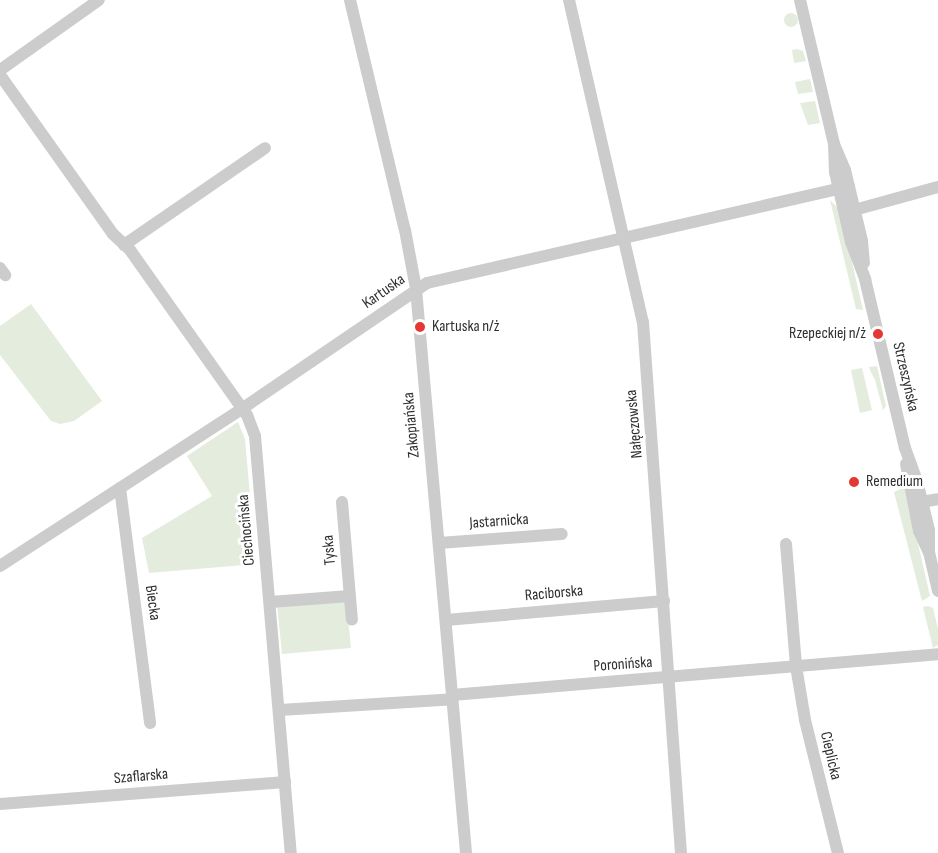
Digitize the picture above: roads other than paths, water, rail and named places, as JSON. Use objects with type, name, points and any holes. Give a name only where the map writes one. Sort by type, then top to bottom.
[{"type":"street","points":[[76,0],[85,10]]},
{"type":"street","points":[[0,70],[99,0]]},
{"type":"street","name":"Zakopiańska","points":[[350,0],[405,230],[416,289],[466,853]]},
{"type":"street","name":"Nałęczowska","points":[[569,0],[643,322],[681,853]]},
{"type":"street","name":"Strzeszyńska","points":[[800,0],[850,212],[862,241],[865,279],[917,503],[919,531],[929,552],[938,591]]},
{"type":"street","name":"Ciechocińska","points":[[0,75],[113,234],[124,245],[243,408],[255,436],[291,853]]},
{"type":"street","points":[[124,245],[266,148]]},
{"type":"street","name":"Kartuska","points":[[0,566],[243,408],[427,283],[844,187]]},
{"type":"street","points":[[850,212],[938,187]]},
{"type":"street","name":"Biecka","points":[[120,488],[150,723]]},
{"type":"street","points":[[917,503],[938,499]]},
{"type":"street","name":"Tyska","points":[[342,502],[352,620]]},
{"type":"street","name":"Jastarnicka","points":[[439,543],[562,534]]},
{"type":"street","points":[[786,544],[796,666]]},
{"type":"street","points":[[270,602],[350,596]]},
{"type":"street","name":"Raciborska","points":[[446,620],[664,601]]},
{"type":"street","name":"Poronińska","points":[[280,710],[938,654]]},
{"type":"street","name":"Cieplicka","points":[[796,666],[804,720],[838,853]]},
{"type":"street","name":"Szaflarska","points":[[0,804],[285,782]]},
{"type":"place","name":"Kartuska n/ż","points":[[420,327]]},
{"type":"place","name":"Rzepeckiej n/ż","points":[[878,334]]},
{"type":"place","name":"Remedium","points":[[854,482]]}]
